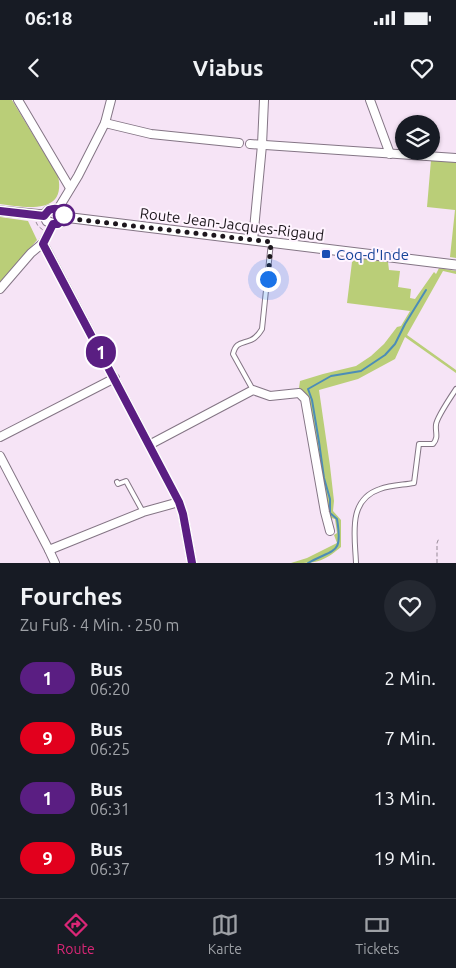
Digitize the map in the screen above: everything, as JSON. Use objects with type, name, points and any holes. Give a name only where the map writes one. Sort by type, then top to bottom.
[{"type":"street","points":[[18,100],[70,188]]},
{"type":"street","points":[[58,209],[78,176],[105,123],[111,100]]},
{"type":"street","points":[[253,240],[262,145],[264,100]]},
{"type":"street","points":[[370,100],[390,154]]},
{"type":"street","points":[[105,123],[151,134],[239,143]]},
{"type":"street","points":[[250,144],[456,158]]},
{"type":"street","points":[[58,209],[62,211],[64,217],[61,222],[53,224],[47,221],[44,216],[49,210],[58,209]]},
{"type":"street","points":[[0,211],[44,216]]},
{"type":"street","name":"Route Jean-Jacques-Rigaud","points":[[64,217],[456,265]]},
{"type":"street","points":[[0,289],[31,253],[43,244],[53,224]]},
{"type":"street","points":[[43,244],[179,502],[192,563]]},
{"type":"street","points":[[0,437],[115,378]]},
{"type":"street","points":[[149,445],[253,390],[270,396],[296,392],[305,399],[330,531]]},
{"type":"street","points":[[0,456],[55,563]]},
{"type":"street","points":[[49,550],[143,512],[179,502]]},
{"type":"lane","points":[[253,390],[233,354],[235,347],[239,343],[250,341],[257,337],[262,329],[271,242]]},
{"type":"lane","points":[[356,563],[354,519],[358,507],[368,495],[376,490],[414,483],[419,444],[432,444],[435,441],[437,436],[436,424],[456,389]]},
{"type":"lane","points":[[117,482],[118,484],[126,481],[143,512]]},
{"type":"path","points":[[436,563],[437,542],[439,538]]},
{"type":"green space","points":[[0,100],[12,100],[58,176],[59,189],[56,198],[50,203],[31,207],[0,204]]},
{"type":"green space","points":[[431,160],[456,161],[456,258],[450,257],[455,210],[427,207]]},
{"type":"green space","points":[[0,217],[28,221],[37,240],[0,284]]},
{"type":"green space","points":[[357,258],[388,262],[389,270],[400,271],[398,287],[411,289],[410,298],[415,299],[434,272],[436,274],[439,268],[456,271],[456,274],[443,271],[407,335],[456,370],[456,373],[405,337],[395,359],[358,379],[319,390],[330,466],[334,501],[333,511],[341,520],[341,547],[318,561],[291,563],[307,558],[337,543],[334,535],[337,533],[335,519],[328,517],[307,396],[299,388],[300,381],[356,366],[384,344],[397,327],[401,326],[410,311],[347,303],[352,262]]},
{"type":"waterway","points":[[308,563],[335,549],[339,539],[337,519],[330,513],[330,499],[324,478],[312,400],[308,389],[331,376],[361,371],[385,355],[395,344],[426,290]]},
{"type":"bus line","name":"1","points":[[0,211],[44,216],[46,212],[55,208],[62,211],[63,220],[58,224],[53,224],[43,244],[65,282],[179,502],[192,563]]},
{"type":"place","name":"Coq-d'Inde","points":[[326,254]]},
{"type":"route","points":[[64,215],[64,217],[74,219],[271,242],[268,279]]}]
